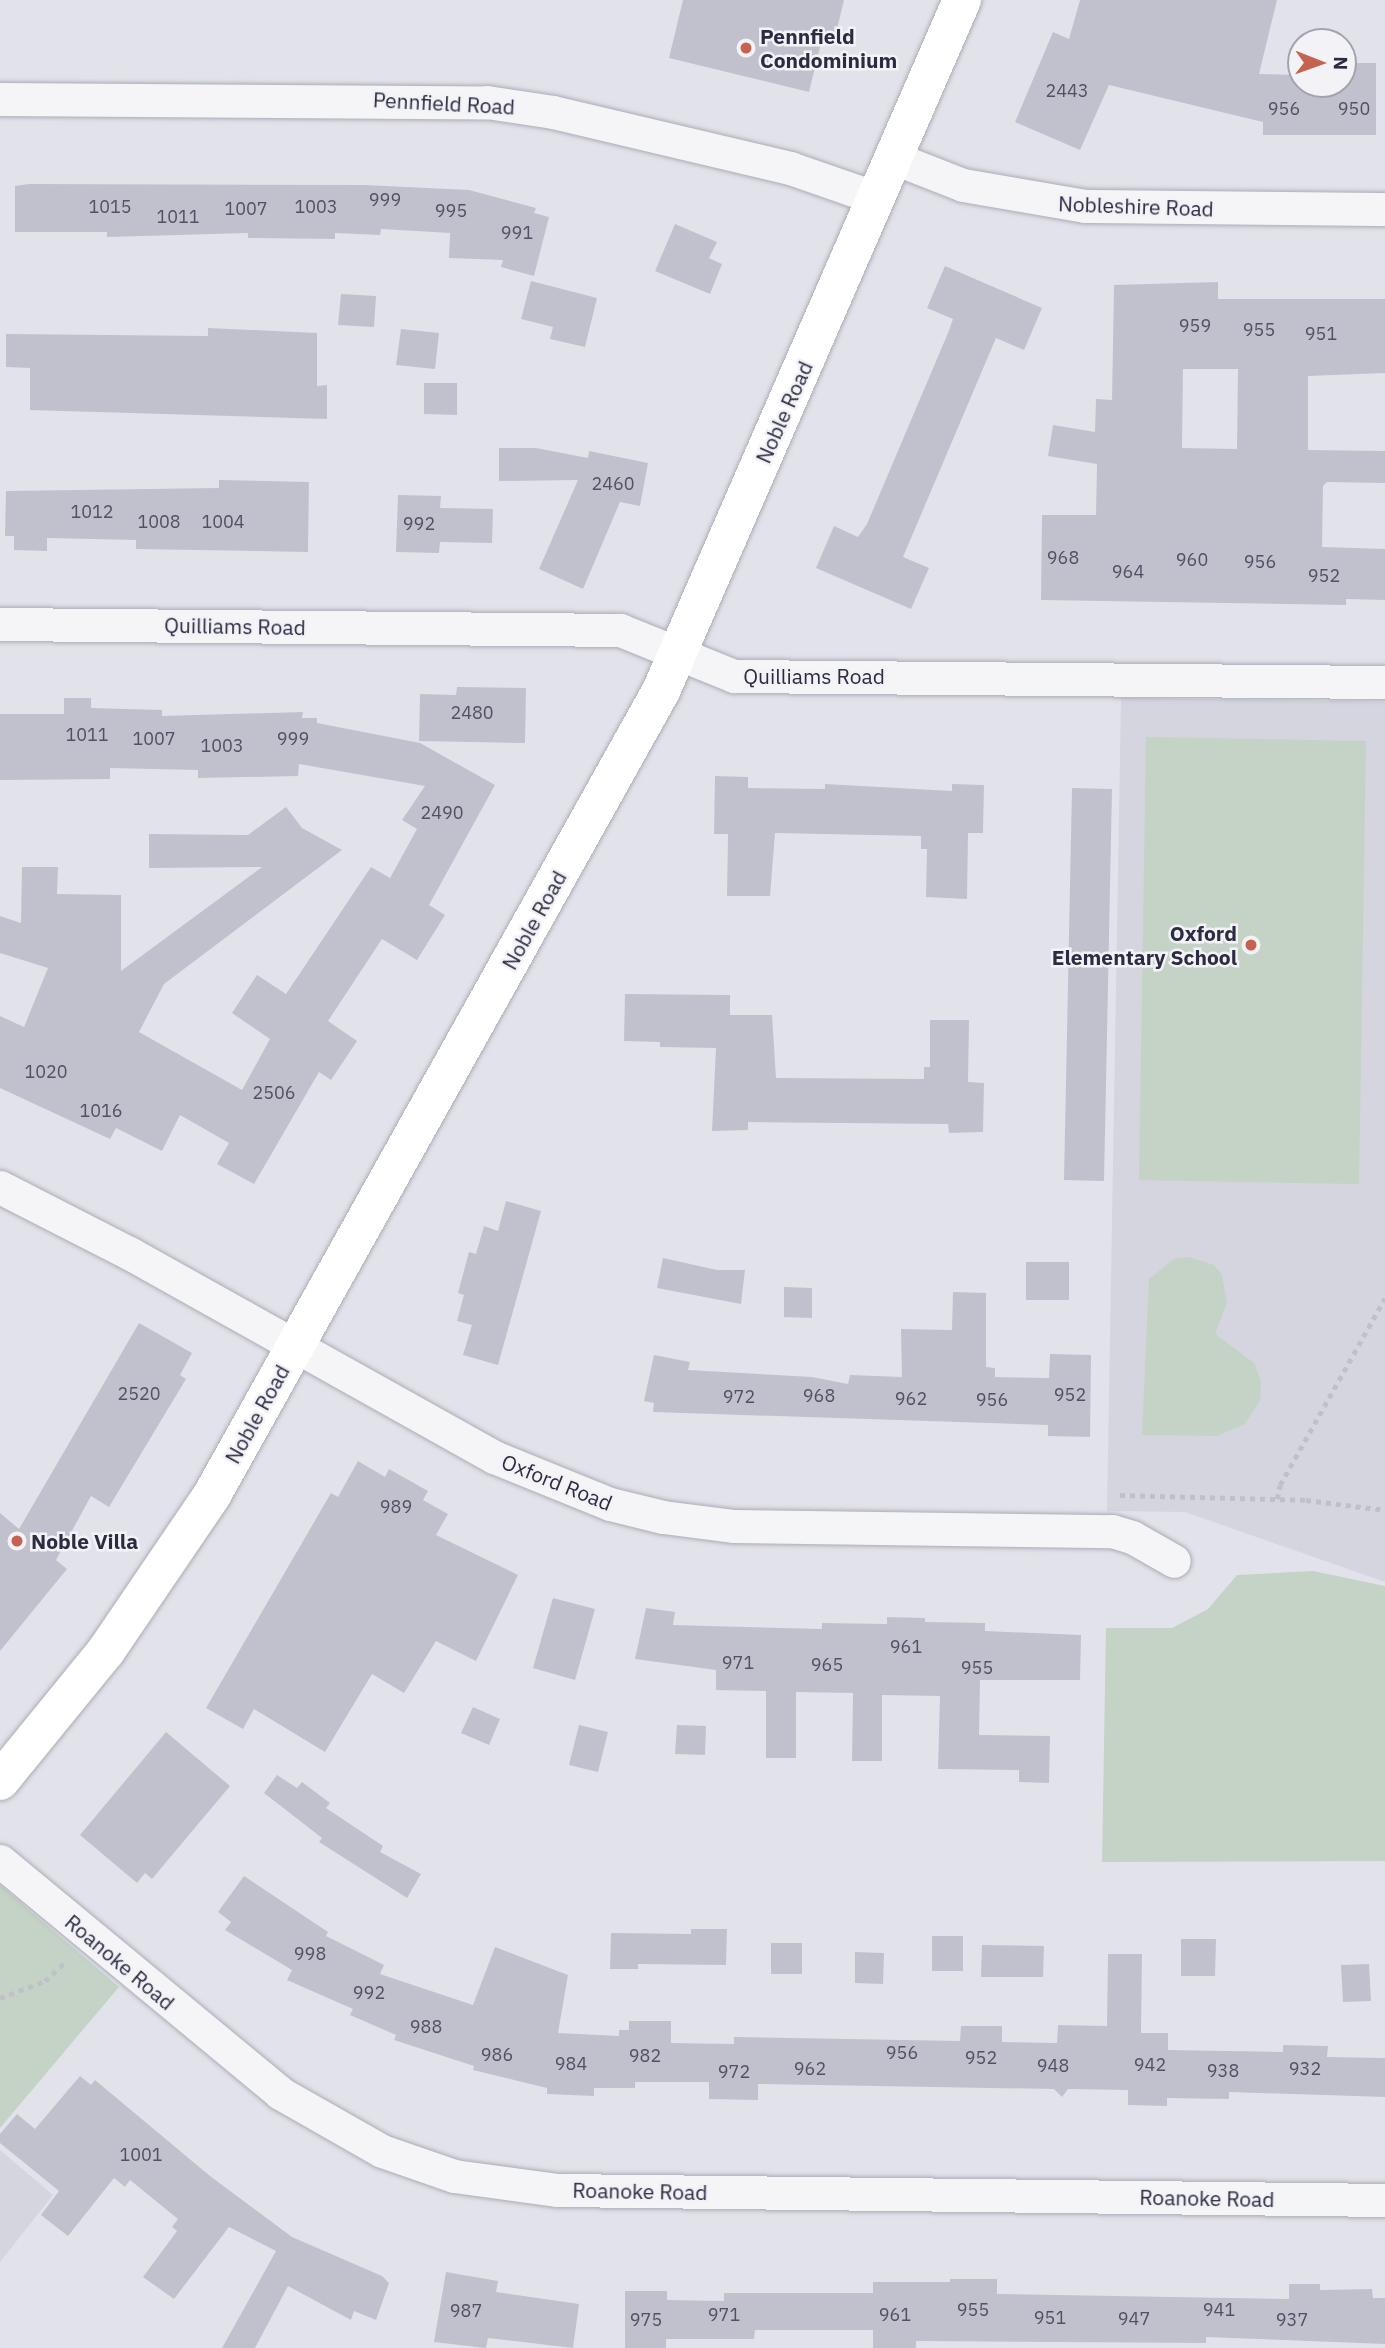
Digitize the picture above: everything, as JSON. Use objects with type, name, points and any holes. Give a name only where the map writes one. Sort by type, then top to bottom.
[{"type":"main road","name":"Noble Road","points":[[0,1781],[148,1594],[212,1494],[679,652],[962,0]]},
{"type":"street","name":"Pennfield Road","points":[[0,99],[498,104],[553,112],[790,168],[876,198]]},
{"type":"street","name":"Nobleshire Road","points":[[894,158],[963,185],[1085,206],[1385,209]]},
{"type":"street","name":"Quilliams Road","points":[[0,624],[620,630],[734,676],[1385,681]]},
{"type":"street","name":"Oxford Road","points":[[0,1187],[83,1228],[494,1457],[572,1491],[639,1512],[753,1527],[1112,1531],[1132,1536],[1174,1561]]},
{"type":"street","name":"Roanoke Road","points":[[0,1861],[214,2042],[297,2106],[382,2151],[454,2176],[558,2190],[1385,2200]]},
{"type":"path","points":[[1277,1499],[1280,1485],[1385,1298]]},
{"type":"path","points":[[1108,1495],[1351,1503],[1385,1510]]},
{"type":"path","points":[[0,1998],[45,1980],[64,1963]]},
{"type":"shaded area","name":"Oxford Elementary School","points":[[1121,698],[1385,702],[1385,1582],[1185,1512],[1107,1511]]},
{"type":"shaded area","points":[[0,2150],[53,2195],[0,2262]]},
{"type":"green space","points":[[1146,737],[1366,741],[1359,1184],[1139,1180]]},
{"type":"green space","points":[[1189,1257],[1214,1265],[1222,1275],[1227,1303],[1215,1334],[1254,1363],[1261,1381],[1260,1400],[1245,1424],[1217,1436],[1142,1435],[1149,1279],[1174,1259]]},
{"type":"green space","points":[[1313,1571],[1385,1586],[1385,1861],[1102,1862],[1106,1628],[1172,1628],[1208,1609],[1237,1575]]},
{"type":"green space","points":[[0,1885],[119,1987],[0,2128]]},
{"type":"building","name":"Pennfield Condominium","points":[[683,0],[844,0],[835,37],[823,35],[809,92],[669,58]]},
{"type":"building","points":[[1080,0],[1277,0],[1259,74],[1287,75],[1287,98],[1357,98],[1357,63],[1376,63],[1376,135],[1263,135],[1263,122],[1109,85],[1080,150],[1015,122],[1053,32],[1069,39]]},
{"type":"building","points":[[365,185],[469,190],[536,208],[534,213],[549,217],[534,276],[501,267],[503,260],[449,258],[450,233],[381,229],[380,235],[335,233],[335,239],[248,238],[248,233],[107,237],[107,232],[15,232],[15,186]]},
{"type":"building","points":[[675,224],[717,242],[709,258],[722,264],[710,294],[655,271]]},
{"type":"building","points":[[945,266],[1042,308],[1024,350],[996,338],[903,557],[929,568],[911,609],[816,568],[834,526],[858,537],[867,524],[953,319],[927,308]]},
{"type":"building","points":[[531,281],[597,298],[585,347],[550,339],[553,327],[521,319]]},
{"type":"building","points":[[1218,282],[1218,299],[1385,299],[1385,373],[1308,376],[1308,450],[1385,451],[1385,483],[1327,482],[1323,486],[1322,547],[1385,549],[1385,600],[1346,599],[1346,605],[1041,600],[1042,515],[1096,515],[1097,464],[1048,456],[1053,425],[1095,432],[1096,399],[1112,400],[1114,285]],"holes":[[[1183,369],[1238,369],[1237,449],[1182,448]]]},
{"type":"building","points":[[341,294],[376,296],[374,327],[338,325]]},
{"type":"building","points":[[208,328],[317,333],[317,386],[327,385],[327,419],[30,410],[30,368],[6,367],[6,334],[208,336]]},
{"type":"building","points":[[401,329],[439,333],[435,369],[396,365]]},
{"type":"building","points":[[424,383],[457,383],[457,415],[424,414]]},
{"type":"building","points":[[499,448],[536,448],[588,458],[589,451],[648,463],[640,506],[620,502],[583,589],[539,569],[578,480],[499,481]]},
{"type":"building","points":[[219,480],[309,482],[308,552],[136,549],[136,540],[47,538],[47,551],[14,550],[14,536],[5,536],[6,491],[219,488]]},
{"type":"building","points":[[398,495],[441,496],[440,508],[493,509],[492,543],[440,542],[439,553],[396,552]]},
{"type":"building","points":[[457,687],[526,688],[525,743],[419,741],[420,694],[456,695]]},
{"type":"building","points":[[64,698],[91,698],[91,708],[162,710],[162,716],[303,712],[302,718],[317,718],[317,723],[420,743],[495,785],[429,905],[445,915],[417,960],[382,939],[328,1021],[357,1041],[331,1080],[319,1072],[254,1184],[217,1164],[229,1143],[180,1115],[162,1151],[116,1128],[110,1139],[0,1088],[0,1016],[24,1027],[48,968],[0,953],[0,916],[21,923],[22,867],[58,867],[57,894],[121,895],[121,971],[262,867],[149,868],[149,834],[248,835],[286,807],[302,828],[342,850],[164,984],[139,1032],[242,1090],[270,1039],[232,1013],[257,975],[286,994],[371,867],[390,878],[417,829],[402,820],[425,786],[299,764],[298,776],[198,778],[198,770],[110,768],[110,779],[0,780],[0,714],[64,714]]},
{"type":"building","points":[[715,776],[748,777],[748,788],[825,789],[825,784],[952,791],[952,784],[984,785],[983,833],[968,833],[967,899],[926,897],[927,849],[921,849],[921,836],[775,833],[770,896],[727,896],[728,834],[714,834]]},
{"type":"building","points":[[1072,788],[1112,789],[1104,1181],[1064,1180]]},
{"type":"building","points":[[625,994],[730,995],[730,1015],[772,1015],[776,1078],[924,1079],[924,1067],[930,1067],[930,1020],[969,1020],[968,1082],[984,1083],[983,1132],[949,1133],[948,1124],[748,1122],[748,1130],[712,1131],[716,1048],[660,1047],[660,1042],[624,1041]]},
{"type":"building","points":[[506,1201],[541,1211],[498,1365],[463,1355],[472,1325],[457,1321],[464,1295],[458,1293],[469,1252],[476,1254],[484,1226],[498,1231]]},
{"type":"building","points":[[663,1258],[717,1270],[745,1270],[741,1304],[657,1288]]},
{"type":"building","points":[[1026,1262],[1069,1262],[1069,1300],[1026,1300]]},
{"type":"building","points":[[784,1287],[812,1288],[812,1318],[784,1317]]},
{"type":"building","points":[[953,1292],[986,1293],[986,1367],[995,1368],[995,1377],[1049,1378],[1050,1354],[1091,1355],[1090,1437],[1048,1436],[1048,1425],[653,1412],[654,1403],[644,1401],[654,1355],[690,1362],[688,1370],[812,1377],[848,1384],[850,1375],[902,1377],[901,1329],[952,1330]]},
{"type":"building","points":[[139,1323],[192,1353],[180,1375],[186,1379],[109,1507],[91,1496],[56,1560],[67,1569],[0,1651],[0,1513],[19,1529]]},
{"type":"building","points":[[358,1461],[385,1477],[389,1469],[428,1491],[423,1500],[448,1514],[436,1535],[518,1575],[476,1661],[436,1641],[404,1693],[372,1674],[325,1752],[254,1709],[243,1729],[206,1708],[331,1493],[338,1497]]},
{"type":"building","points":[[553,1598],[595,1609],[575,1680],[533,1668]]},
{"type":"building","points":[[646,1608],[675,1612],[673,1625],[822,1629],[822,1623],[887,1624],[887,1617],[925,1618],[925,1622],[985,1623],[985,1631],[1081,1635],[1080,1680],[980,1680],[979,1735],[1050,1736],[1049,1783],[1019,1782],[1019,1770],[938,1769],[940,1696],[882,1695],[882,1761],[852,1761],[853,1693],[796,1692],[796,1758],[766,1758],[766,1691],[716,1690],[716,1670],[635,1659]]},
{"type":"building","points":[[473,1707],[500,1719],[489,1745],[461,1733]]},
{"type":"building","points":[[579,1725],[608,1732],[598,1772],[569,1765]]},
{"type":"building","points":[[677,1725],[706,1726],[705,1755],[675,1754]]},
{"type":"building","points":[[166,1732],[230,1786],[152,1879],[145,1873],[137,1883],[80,1835]]},
{"type":"building","points":[[277,1775],[297,1788],[302,1782],[330,1803],[326,1808],[383,1846],[380,1852],[421,1874],[407,1898],[319,1842],[322,1838],[264,1793]]},
{"type":"building","points":[[244,1876],[328,1932],[326,1936],[384,1965],[380,1974],[473,2005],[495,1947],[568,1975],[558,2033],[619,2036],[619,2030],[629,2030],[629,2021],[671,2021],[671,2043],[734,2044],[734,2037],[960,2041],[961,2026],[1002,2026],[1002,2042],[1057,2043],[1058,2025],[1107,2026],[1108,1954],[1142,1954],[1141,2033],[1168,2033],[1168,2050],[1283,2052],[1283,2045],[1328,2046],[1327,2057],[1385,2058],[1385,2097],[1229,2092],[1229,2099],[1167,2098],[1167,2106],[1128,2105],[1128,2090],[1068,2089],[1062,2097],[1054,2089],[758,2084],[758,2100],[709,2099],[709,2082],[635,2082],[635,2088],[594,2088],[594,2096],[547,2094],[547,2088],[473,2070],[474,2066],[394,2040],[396,2035],[350,2015],[353,2009],[287,1980],[292,1970],[225,1930],[231,1922],[218,1912]]},
{"type":"building","points":[[691,1929],[727,1929],[726,1965],[638,1964],[638,1969],[610,1969],[611,1933],[691,1934]]},
{"type":"building","points":[[932,1936],[963,1936],[963,1971],[932,1971]]},
{"type":"building","points":[[1181,1939],[1216,1939],[1215,1976],[1181,1976]]},
{"type":"building","points":[[771,1943],[802,1943],[802,1974],[771,1974]]},
{"type":"building","points":[[982,1945],[1044,1946],[1043,1977],[981,1977]]},
{"type":"building","points":[[855,1952],[884,1953],[883,1984],[855,1983]]},
{"type":"building","points":[[1369,1964],[1371,2001],[1343,2002],[1341,1965]]},
{"type":"building","points":[[80,2076],[91,2085],[95,2080],[210,2176],[292,2237],[382,2276],[389,2283],[376,2320],[354,2311],[351,2320],[288,2286],[255,2348],[222,2348],[276,2251],[229,2227],[174,2299],[143,2277],[177,2231],[172,2227],[178,2219],[130,2180],[125,2187],[114,2178],[68,2236],[41,2215],[59,2191],[0,2143],[0,2134],[17,2114],[35,2129]]},
{"type":"building","points":[[446,2272],[498,2281],[496,2292],[579,2304],[573,2348],[488,2338],[486,2348],[434,2342]]},
{"type":"building","points":[[950,2279],[997,2279],[997,2294],[1289,2299],[1289,2284],[1320,2284],[1320,2290],[1372,2289],[1373,2298],[1385,2298],[1385,2344],[1206,2337],[1206,2343],[916,2341],[916,2348],[873,2348],[873,2330],[755,2330],[754,2339],[666,2339],[666,2348],[625,2348],[625,2291],[667,2291],[667,2300],[724,2301],[724,2293],[873,2293],[873,2282],[950,2282]]},
{"type":"place","name":"Pennfield Condominium","points":[[746,48]]},
{"type":"place","name":"Oxford Elementary School","points":[[1251,945]]},
{"type":"place","name":"Noble Villa","points":[[17,1541]]}]
